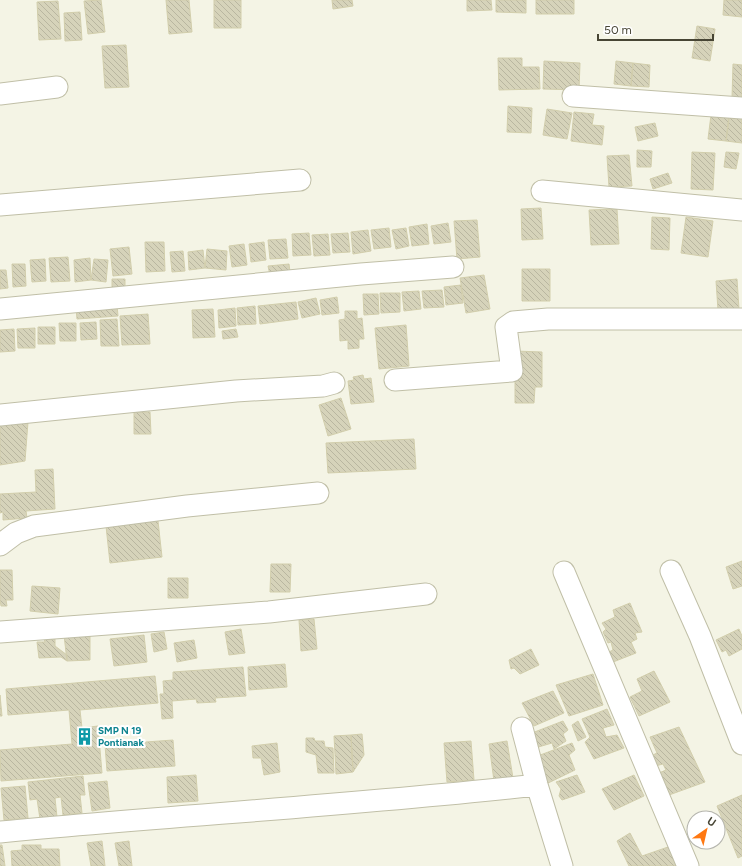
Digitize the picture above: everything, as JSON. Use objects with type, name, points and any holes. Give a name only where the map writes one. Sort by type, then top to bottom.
[{"type":"street","points":[[0,94],[57,87]]},
{"type":"street","points":[[573,96],[742,108]]},
{"type":"street","points":[[0,205],[300,180]]},
{"type":"street","points":[[542,191],[742,210]]},
{"type":"street","points":[[0,309],[353,274],[453,267]]},
{"type":"street","points":[[395,380],[512,371],[506,327],[513,322],[548,319],[742,319]]},
{"type":"street","points":[[0,415],[236,392],[323,386],[334,383]]},
{"type":"street","points":[[0,545],[16,533],[34,526],[187,506],[318,493]]},
{"type":"street","points":[[671,571],[700,636],[742,744]]},
{"type":"street","points":[[564,572],[688,866]]},
{"type":"street","points":[[0,632],[269,612],[426,594]]},
{"type":"street","points":[[522,728],[537,785],[562,866]]},
{"type":"street","points":[[0,832],[130,820],[328,806],[537,785]]},
{"type":"building","points":[[101,0],[105,32],[88,34],[84,1]]},
{"type":"building","points":[[166,0],[189,0],[192,32],[169,34]]},
{"type":"building","points":[[214,0],[241,0],[241,28],[214,28]]},
{"type":"building","points":[[332,0],[352,0],[353,6],[333,9]]},
{"type":"building","points":[[467,0],[491,0],[492,10],[467,11]]},
{"type":"building","points":[[496,0],[526,0],[526,13],[496,12]]},
{"type":"building","points":[[536,0],[574,0],[574,14],[536,14]]},
{"type":"building","points":[[724,0],[742,0],[742,17],[723,15]]},
{"type":"building","points":[[58,1],[61,39],[39,40],[37,2]]},
{"type":"building","points":[[80,12],[82,40],[65,41],[64,13]]},
{"type":"building","points":[[697,26],[715,29],[710,61],[692,58]]},
{"type":"building","points":[[126,45],[129,87],[105,88],[102,46]]},
{"type":"building","points":[[498,58],[522,58],[522,67],[539,67],[540,89],[499,90]]},
{"type":"building","points":[[544,61],[580,63],[579,90],[543,89]]},
{"type":"building","points":[[616,61],[633,63],[631,86],[614,84]]},
{"type":"building","points":[[633,63],[650,65],[649,87],[631,86]]},
{"type":"building","points":[[733,64],[742,65],[742,98],[732,98]]},
{"type":"building","points":[[508,106],[532,108],[531,133],[507,132]]},
{"type":"building","points":[[547,109],[572,113],[567,139],[543,135]]},
{"type":"building","points":[[574,112],[594,114],[592,125],[604,126],[602,145],[571,141]]},
{"type":"building","points":[[711,115],[729,117],[726,141],[708,139]]},
{"type":"building","points":[[729,117],[742,118],[742,143],[726,141]]},
{"type":"building","points":[[655,123],[658,136],[638,141],[635,127]]},
{"type":"building","points":[[637,150],[652,151],[651,167],[637,167]]},
{"type":"building","points":[[692,152],[715,153],[713,190],[691,189]]},
{"type":"building","points":[[726,152],[739,153],[736,169],[724,167]]},
{"type":"building","points":[[629,155],[632,186],[609,187],[607,156]]},
{"type":"building","points":[[668,173],[672,183],[653,189],[650,179]]},
{"type":"building","points":[[541,208],[543,239],[522,240],[521,209]]},
{"type":"building","points":[[617,209],[619,244],[591,245],[589,210]]},
{"type":"building","points":[[652,217],[670,218],[669,250],[651,249]]},
{"type":"building","points":[[686,217],[713,221],[708,257],[681,253]]},
{"type":"building","points":[[477,220],[480,257],[457,259],[454,221]]},
{"type":"building","points":[[448,223],[451,242],[434,244],[431,226]]},
{"type":"building","points":[[427,224],[429,244],[412,246],[409,227]]},
{"type":"building","points":[[389,228],[391,247],[374,249],[371,230]]},
{"type":"building","points":[[406,228],[409,246],[396,249],[392,230]]},
{"type":"building","points":[[368,230],[371,251],[353,254],[351,232]]},
{"type":"building","points":[[309,233],[311,255],[293,256],[292,234]]},
{"type":"building","points":[[348,233],[350,252],[333,253],[331,234]]},
{"type":"building","points":[[328,234],[330,255],[314,256],[312,235]]},
{"type":"building","points":[[286,239],[288,258],[270,259],[268,240]]},
{"type":"building","points":[[145,242],[164,242],[165,271],[146,272]]},
{"type":"building","points":[[264,242],[266,260],[251,262],[249,244]]},
{"type":"building","points":[[244,244],[247,265],[232,267],[229,246]]},
{"type":"building","points":[[129,247],[132,274],[113,276],[110,249]]},
{"type":"building","points":[[207,249],[227,251],[226,270],[205,268]]},
{"type":"building","points":[[203,250],[205,268],[189,270],[188,252]]},
{"type":"building","points":[[183,251],[185,271],[172,272],[170,252]]},
{"type":"building","points":[[68,257],[70,281],[51,282],[49,258]]},
{"type":"building","points":[[90,258],[91,280],[75,282],[74,260]]},
{"type":"building","points":[[45,259],[46,281],[32,282],[30,260]]},
{"type":"building","points":[[94,259],[108,260],[106,282],[91,280]]},
{"type":"building","points":[[12,264],[25,264],[26,286],[13,287]]},
{"type":"building","points":[[289,264],[290,272],[270,275],[268,266]]},
{"type":"building","points":[[522,269],[550,269],[550,301],[522,301]]},
{"type":"building","points":[[0,270],[6,270],[8,288],[0,289]]},
{"type":"building","points":[[484,275],[490,309],[466,313],[460,278]]},
{"type":"building","points":[[112,279],[125,279],[125,289],[112,289]]},
{"type":"building","points":[[737,279],[739,309],[718,310],[716,281]]},
{"type":"building","points":[[461,285],[463,303],[446,305],[444,287]]},
{"type":"building","points":[[442,290],[444,307],[424,308],[422,291]]},
{"type":"building","points":[[419,291],[421,309],[404,311],[402,292]]},
{"type":"building","points":[[380,293],[400,293],[400,312],[381,313]]},
{"type":"building","points":[[363,294],[378,294],[379,314],[364,315]]},
{"type":"building","points":[[337,297],[339,313],[322,315],[320,300]]},
{"type":"building","points":[[316,298],[320,314],[302,318],[298,302]]},
{"type":"building","points":[[296,302],[298,319],[260,324],[258,306]]},
{"type":"building","points":[[117,305],[118,316],[77,319],[76,308]]},
{"type":"building","points":[[255,306],[256,324],[238,325],[237,308]]},
{"type":"building","points":[[235,308],[236,326],[219,328],[218,310]]},
{"type":"building","points":[[213,309],[215,337],[193,338],[192,310]]},
{"type":"building","points":[[345,311],[357,311],[357,319],[362,318],[364,339],[359,339],[359,348],[348,349],[348,340],[340,341],[339,320],[345,319]]},
{"type":"building","points":[[148,314],[150,344],[122,345],[120,316]]},
{"type":"building","points":[[117,319],[119,346],[101,346],[100,320]]},
{"type":"building","points":[[96,322],[97,339],[81,340],[80,323]]},
{"type":"building","points":[[59,323],[76,323],[76,341],[60,341]]},
{"type":"building","points":[[406,325],[409,366],[379,369],[375,328]]},
{"type":"building","points":[[38,327],[55,327],[55,344],[38,344]]},
{"type":"building","points":[[35,328],[35,348],[18,348],[17,329]]},
{"type":"building","points":[[14,329],[15,351],[0,352],[0,330]]},
{"type":"building","points":[[236,329],[238,337],[223,339],[222,331]]},
{"type":"building","points":[[515,351],[542,352],[542,387],[535,387],[534,403],[515,403]]},
{"type":"building","points":[[363,375],[364,379],[371,378],[374,402],[351,404],[348,381],[354,380],[353,377]]},
{"type":"building","points":[[341,398],[351,429],[328,436],[319,405]]},
{"type":"building","points":[[134,412],[150,412],[151,434],[134,434]]},
{"type":"building","points":[[28,422],[25,461],[0,465],[0,424]]},
{"type":"building","points":[[414,439],[416,469],[328,473],[326,443]]},
{"type":"building","points":[[53,469],[55,509],[26,511],[27,518],[3,520],[3,512],[0,513],[0,494],[36,492],[35,470]]},
{"type":"building","points":[[158,521],[162,557],[110,563],[106,526]]},
{"type":"building","points":[[742,561],[742,586],[733,589],[726,567]]},
{"type":"building","points":[[271,564],[291,564],[290,592],[270,592]]},
{"type":"building","points":[[0,570],[12,570],[13,600],[6,600],[7,606],[1,606]]},
{"type":"building","points":[[168,578],[188,578],[188,598],[168,598]]},
{"type":"building","points":[[32,586],[60,588],[58,614],[30,611]]},
{"type":"building","points":[[630,603],[642,632],[635,633],[637,639],[631,642],[636,653],[608,664],[605,654],[613,650],[611,642],[608,643],[603,632],[606,629],[602,623],[615,617],[613,610]]},
{"type":"building","points":[[314,619],[317,649],[301,651],[299,620]]},
{"type":"building","points":[[241,629],[245,653],[229,655],[225,632]]},
{"type":"building","points":[[739,629],[742,636],[742,649],[729,656],[726,650],[722,652],[716,640]]},
{"type":"building","points":[[90,632],[90,660],[67,661],[64,635]]},
{"type":"building","points":[[164,632],[167,649],[154,652],[151,634]]},
{"type":"building","points":[[144,635],[147,662],[114,666],[110,639]]},
{"type":"building","points":[[44,639],[55,639],[55,646],[67,655],[67,661],[61,657],[39,658],[37,642],[45,642]]},
{"type":"building","points":[[194,640],[197,658],[177,662],[174,643]]},
{"type":"building","points":[[531,649],[539,665],[520,674],[514,668],[511,669],[509,660]]},
{"type":"building","points":[[285,664],[287,687],[249,690],[248,667]]},
{"type":"building","points":[[243,667],[246,696],[215,698],[216,702],[197,703],[196,699],[172,701],[173,718],[162,719],[160,694],[164,694],[163,681],[173,680],[173,672]]},
{"type":"building","points":[[654,671],[670,702],[639,716],[630,697],[642,691],[637,679]]},
{"type":"building","points":[[593,674],[603,705],[569,716],[556,685]]},
{"type":"building","name":"SMP N 19 Pontianak","points":[[155,676],[158,703],[80,710],[82,728],[98,726],[102,773],[1,781],[0,750],[72,744],[69,710],[8,715],[6,689]]},
{"type":"building","points":[[553,691],[564,713],[534,726],[522,703]]},
{"type":"building","points":[[0,695],[2,716],[0,716]]},
{"type":"building","points":[[607,709],[614,725],[603,728],[606,737],[617,735],[624,748],[594,759],[585,742],[590,737],[582,719]]},
{"type":"building","points":[[563,721],[568,730],[563,734],[566,741],[554,749],[552,743],[535,748],[532,733]]},
{"type":"building","points":[[578,721],[586,737],[578,741],[572,725]]},
{"type":"building","points":[[679,727],[705,782],[669,795],[659,773],[666,770],[663,764],[655,766],[653,755],[657,753],[650,737]]},
{"type":"building","points":[[362,734],[364,755],[353,772],[351,735]]},
{"type":"building","points":[[351,735],[353,772],[336,774],[334,736]]},
{"type":"building","points":[[306,738],[314,738],[315,741],[324,741],[325,747],[333,748],[334,773],[318,773],[316,755],[306,752]]},
{"type":"building","points":[[173,740],[175,766],[107,771],[105,745]]},
{"type":"building","points":[[471,741],[474,780],[447,782],[444,743]]},
{"type":"building","points":[[507,741],[513,778],[494,781],[489,744]]},
{"type":"building","points":[[277,743],[280,772],[264,775],[261,758],[253,758],[252,746]]},
{"type":"building","points":[[572,743],[575,750],[569,755],[575,770],[544,785],[535,757]]},
{"type":"building","points":[[196,775],[198,801],[168,803],[167,777]]},
{"type":"building","points":[[577,775],[585,792],[562,800],[559,796],[561,789],[556,782]]},
{"type":"building","points":[[634,775],[644,796],[614,810],[602,789]]},
{"type":"building","points":[[83,776],[85,795],[80,795],[82,813],[63,815],[61,797],[55,798],[57,817],[40,819],[37,799],[30,800],[28,782]]},
{"type":"building","points":[[107,781],[110,808],[92,811],[88,783]]},
{"type":"building","points":[[25,786],[28,818],[4,820],[1,788]]},
{"type":"building","points":[[742,795],[742,856],[738,858],[726,828],[726,810],[719,810],[717,806]]},
{"type":"building","points":[[630,833],[642,856],[668,847],[679,860],[681,866],[629,866],[617,841]]},
{"type":"building","points":[[102,841],[105,866],[91,866],[87,843]]},
{"type":"building","points":[[129,841],[132,866],[119,866],[115,843]]},
{"type":"building","points":[[0,845],[2,845],[5,866],[0,866]]},
{"type":"building","points":[[22,845],[41,845],[41,849],[59,849],[60,866],[12,866],[11,851],[22,850]]},
{"type":"place","name":"SMP N 19 Pontianak","points":[[85,736]]}]
